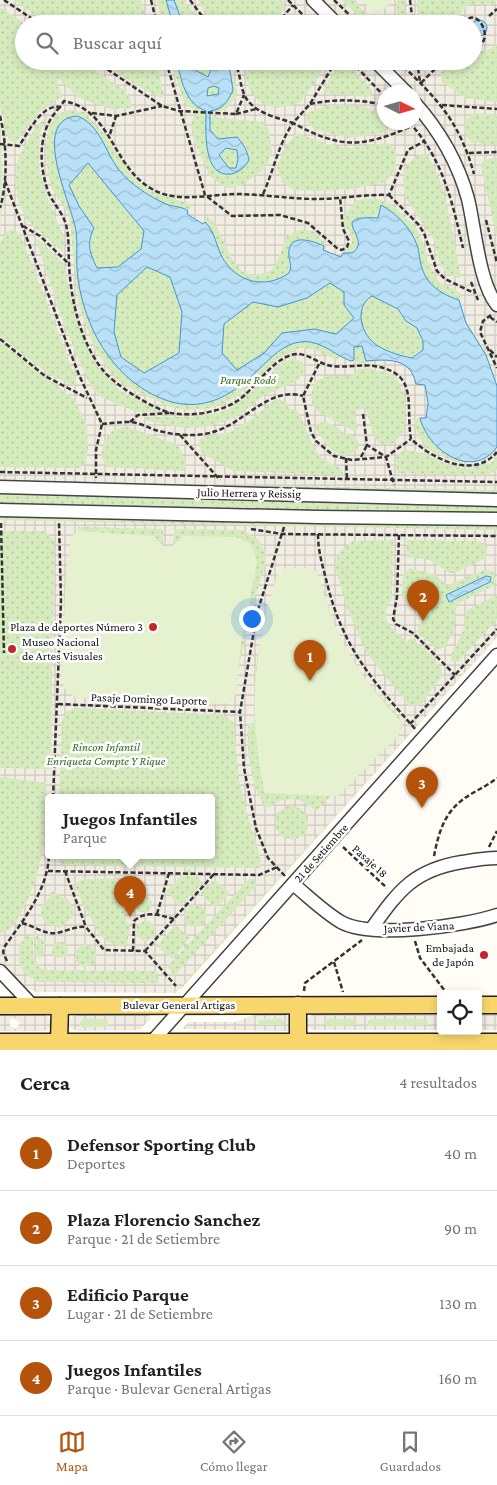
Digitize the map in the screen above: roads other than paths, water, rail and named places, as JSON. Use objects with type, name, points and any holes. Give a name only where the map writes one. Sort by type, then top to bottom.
[{"type":"main road","points":[[298,1042],[300,1005]]},
{"type":"main road","name":"Bulevar General Artigas","points":[[0,1006],[437,1005]]},
{"type":"main road","points":[[482,1005],[497,1005]]},
{"type":"main road","points":[[59,1042],[60,1006]]},
{"type":"main road","points":[[0,1042],[59,1042],[148,1047],[298,1042],[497,1042]]},
{"type":"street","points":[[313,0],[328,15]]},
{"type":"street","points":[[385,70],[402,85]]},
{"type":"street","points":[[422,109],[443,140],[461,176],[468,198],[485,280],[491,298],[497,305]]},
{"type":"street","name":"Julio Herrera y Reissig","points":[[0,487],[346,494],[497,500]]},
{"type":"street","name":"Julio Herrera y Reissig","points":[[0,510],[59,518],[288,516],[497,519]]},
{"type":"street","name":"21 de Setiembre","points":[[148,1047],[497,655]]},
{"type":"street","points":[[372,928],[395,895],[423,872],[437,867],[497,858]]},
{"type":"street","name":"Javier de Viana","points":[[293,884],[342,923],[372,928],[414,929],[461,925],[497,915]]},
{"type":"street","points":[[4,967],[33,1006]]},
{"type":"water","points":[[166,0],[174,0],[180,15],[170,15]]},
{"type":"water","points":[[482,21],[486,25],[485,34],[482,35]]},
{"type":"water","points":[[179,70],[196,70],[208,77],[211,70],[230,70],[233,90],[225,104],[218,109],[210,111],[210,130],[218,139],[237,137],[242,143],[249,160],[240,171],[231,174],[222,173],[210,161],[206,140],[206,111],[193,103],[182,83]],"holes":[[[214,86],[219,88],[218,94],[207,96],[208,88]],[[226,148],[237,150],[236,168],[229,168],[219,155]]]},
{"type":"water","points":[[77,116],[91,125],[119,170],[134,185],[166,204],[186,209],[188,211],[187,214],[203,224],[205,222],[211,230],[222,257],[228,266],[243,278],[252,281],[270,281],[289,273],[291,267],[289,249],[295,241],[306,240],[319,244],[324,246],[323,250],[341,257],[343,253],[352,253],[358,247],[358,241],[352,224],[354,220],[378,218],[381,205],[392,212],[407,227],[414,239],[422,268],[429,281],[438,290],[459,300],[466,323],[486,355],[497,386],[497,447],[487,457],[476,461],[464,461],[452,457],[441,450],[432,441],[420,418],[426,418],[428,403],[425,385],[416,384],[409,369],[397,362],[382,360],[366,361],[362,346],[354,347],[354,360],[351,361],[314,343],[294,343],[278,352],[234,390],[208,402],[180,404],[164,400],[133,382],[119,369],[98,340],[90,323],[79,287],[76,231],[57,165],[55,147],[56,132],[63,121]],"holes":[[[88,163],[144,231],[141,249],[118,267],[97,268],[90,248],[90,239],[94,228],[79,206],[69,185]],[[147,267],[170,277],[182,312],[179,353],[144,373],[121,357],[114,332],[117,295]],[[330,283],[344,292],[344,305],[354,318],[336,334],[314,329],[282,333],[264,353],[237,370],[222,353],[224,324],[253,302],[278,307],[307,298]],[[372,296],[398,309],[406,321],[417,328],[423,341],[423,350],[412,358],[390,352],[372,341],[367,336],[362,321],[361,314],[366,301]]]},
{"type":"water","points":[[486,576],[491,577],[490,582],[449,602],[446,595]]},
{"type":"place","name":"Plaza Florencio Sanchez","points":[[423,621]]},
{"type":"place","name":"Plaza de deportes Número 3","points":[[153,627]]},
{"type":"place","name":"Museo Nacional de Artes Visuales","points":[[12,649]]},
{"type":"place","name":"Defensor Sporting Club","points":[[310,681]]},
{"type":"place","name":"Edificio Parque","points":[[422,808]]},
{"type":"place","name":"Juegos Infantiles","points":[[130,917]]},
{"type":"place","name":"Embajada de Japón","points":[[484,955]]},
{"type":"park label","name":"Parque Rodó","points":[[248,380]]},
{"type":"park label","name":"Rincon Infantil Enriqueta Compte Y Rique","points":[[106,754]]}]
